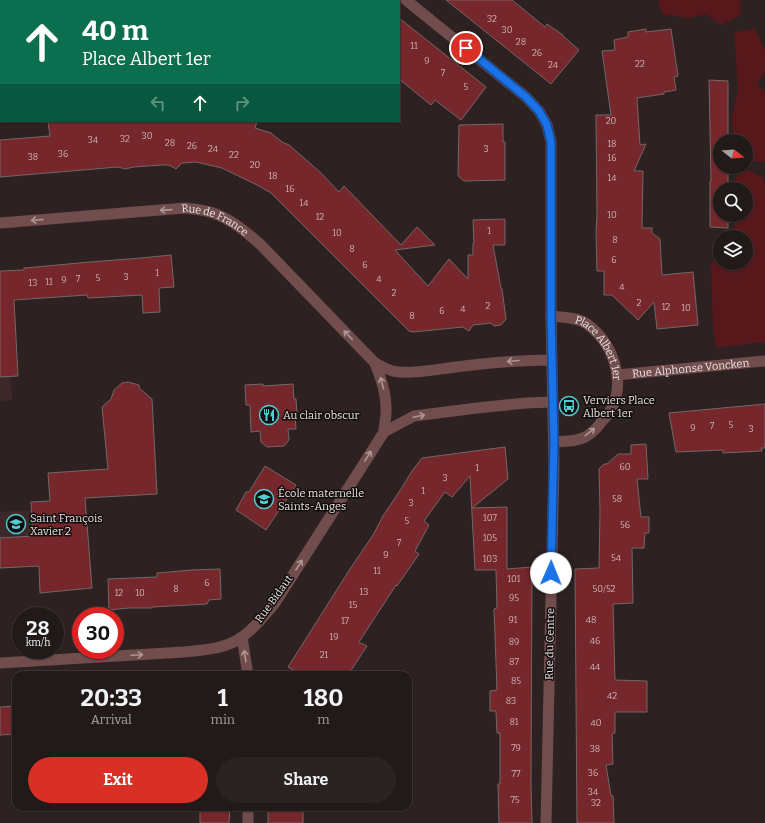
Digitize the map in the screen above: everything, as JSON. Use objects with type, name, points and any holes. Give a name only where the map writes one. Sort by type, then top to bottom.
[{"type":"street","points":[[406,0],[526,97],[539,111],[547,125],[551,142],[552,160],[551,316]]},
{"type":"street","name":"Rue de France","points":[[0,223],[185,208],[213,213],[235,224],[260,244],[375,363]]},
{"type":"street","name":"Place Albert 1er","points":[[551,316],[567,317],[586,323],[606,344],[614,358],[617,375],[617,388],[614,402],[609,412],[595,429],[586,436],[577,440],[554,442],[551,316]]},
{"type":"street","points":[[375,363],[386,369],[407,373],[524,360],[552,360]]},
{"type":"street","name":"Rue Alphonse Voncken","points":[[617,375],[765,362]]},
{"type":"street","name":"Rue Bidaut","points":[[0,663],[208,650],[226,645],[242,638],[260,621],[275,603],[384,432],[386,413],[385,395],[382,379],[375,363]]},
{"type":"street","points":[[384,432],[414,416],[526,403],[552,402]]},
{"type":"street","name":"Rue du Centre","points":[[546,823],[554,442]]},
{"type":"street","points":[[242,638],[247,671]]},
{"type":"street","points":[[248,811],[248,823]]},
{"type":"shaded area","points":[[658,0],[740,0],[741,15],[721,25],[706,14],[689,18],[662,14]]},
{"type":"shaded area","points":[[755,29],[765,50],[765,71],[757,83],[765,93],[765,162],[753,161],[753,134],[733,134],[732,118],[738,89],[734,32]]},
{"type":"shaded area","points":[[753,172],[762,177],[765,184],[765,342],[716,348],[713,326],[711,265],[713,262],[713,270],[753,270],[753,230],[734,230],[735,222],[753,222],[753,182],[736,182],[736,177],[740,174],[753,174]]},
{"type":"shaded area","points":[[11,376],[12,400],[0,401],[0,377]]},
{"type":"shaded area","name":"Saint François Xavier 2","points":[[31,510],[33,536],[0,538],[0,512]]},
{"type":"building","points":[[446,0],[512,0],[545,27],[547,24],[563,35],[579,50],[551,84]]},
{"type":"building","points":[[400,19],[486,87],[461,120],[435,100],[431,105],[400,80]]},
{"type":"building","points":[[646,29],[646,32],[671,29],[678,76],[674,77],[676,90],[664,92],[664,94],[637,98],[640,145],[646,144],[634,171],[643,171],[642,228],[652,228],[652,233],[660,239],[662,275],[693,272],[698,325],[657,329],[654,302],[638,320],[612,295],[604,295],[604,271],[597,271],[596,115],[611,115],[602,51],[615,50],[614,40],[628,37],[628,32]]},
{"type":"building","points":[[709,80],[728,81],[728,134],[713,134],[713,174],[728,174],[728,182],[713,182],[713,222],[728,222],[728,228],[710,227],[711,181]]},
{"type":"building","points":[[48,122],[257,122],[255,128],[271,133],[282,142],[289,145],[320,172],[339,192],[344,186],[401,245],[417,227],[435,245],[395,250],[428,286],[449,259],[468,279],[468,255],[473,255],[473,220],[505,219],[505,245],[493,245],[502,289],[506,319],[501,325],[494,326],[491,323],[473,325],[469,331],[463,327],[413,332],[409,331],[271,193],[222,168],[196,162],[182,163],[176,169],[169,165],[161,165],[125,169],[118,167],[0,177],[0,140],[50,136]]},
{"type":"building","points":[[503,124],[503,142],[505,142],[505,180],[464,181],[458,176],[459,125]]},
{"type":"building","points":[[171,255],[174,287],[159,288],[160,312],[143,313],[142,295],[88,298],[87,295],[14,300],[18,376],[0,377],[0,271],[24,270],[24,268]]},
{"type":"building","points":[[128,382],[139,385],[139,388],[152,399],[157,494],[85,498],[92,588],[40,593],[39,566],[0,568],[0,538],[33,536],[31,502],[50,501],[48,473],[108,469],[102,407],[111,399],[114,390],[122,383]]},
{"type":"building","points":[[263,384],[263,386],[293,384],[297,413],[295,414],[296,429],[288,429],[289,440],[284,446],[267,447],[261,442],[260,431],[251,432],[250,405],[246,405],[245,385]]},
{"type":"building","points":[[765,404],[765,448],[761,448],[762,451],[723,453],[723,450],[676,452],[669,413]]},
{"type":"building","points":[[646,444],[648,479],[637,479],[641,517],[649,517],[649,533],[645,533],[644,548],[632,548],[633,603],[613,604],[615,680],[647,681],[647,712],[615,712],[615,733],[612,734],[613,764],[606,765],[611,796],[613,796],[614,823],[577,823],[575,569],[599,568],[599,469],[618,454],[631,454],[631,445]]},
{"type":"building","points":[[505,447],[508,479],[472,508],[507,507],[507,569],[532,567],[532,823],[499,823],[498,784],[500,784],[500,733],[497,733],[496,711],[490,711],[490,691],[497,690],[494,609],[497,608],[496,570],[475,570],[470,476],[452,497],[445,492],[424,521],[429,525],[415,551],[419,554],[397,586],[396,585],[359,642],[367,646],[351,671],[295,671],[288,667],[373,535],[383,516],[422,458]]},
{"type":"building","name":"École maternelle Saints-Anges","points":[[265,466],[296,485],[266,530],[236,510],[246,492],[249,492]]},
{"type":"building","points":[[220,569],[221,599],[209,600],[207,604],[152,608],[109,607],[108,579],[157,577],[157,573]]},
{"type":"building","points":[[12,706],[12,734],[0,735],[0,707]]},
{"type":"building","points":[[200,811],[230,811],[229,823],[200,823]]},
{"type":"building","points":[[268,811],[303,811],[303,823],[268,823]]},
{"type":"place","name":"Verviers Place Albert 1er","points":[[569,406]]},
{"type":"place","name":"Au clair obscur","points":[[269,415]]},
{"type":"place","name":"École maternelle Saints-Anges","points":[[264,499]]},
{"type":"place","name":"Saint François Xavier 2","points":[[16,524]]},
{"type":"route","points":[[466,48],[526,97],[539,111],[547,125],[551,142],[551,316],[554,463],[551,573]]}]
